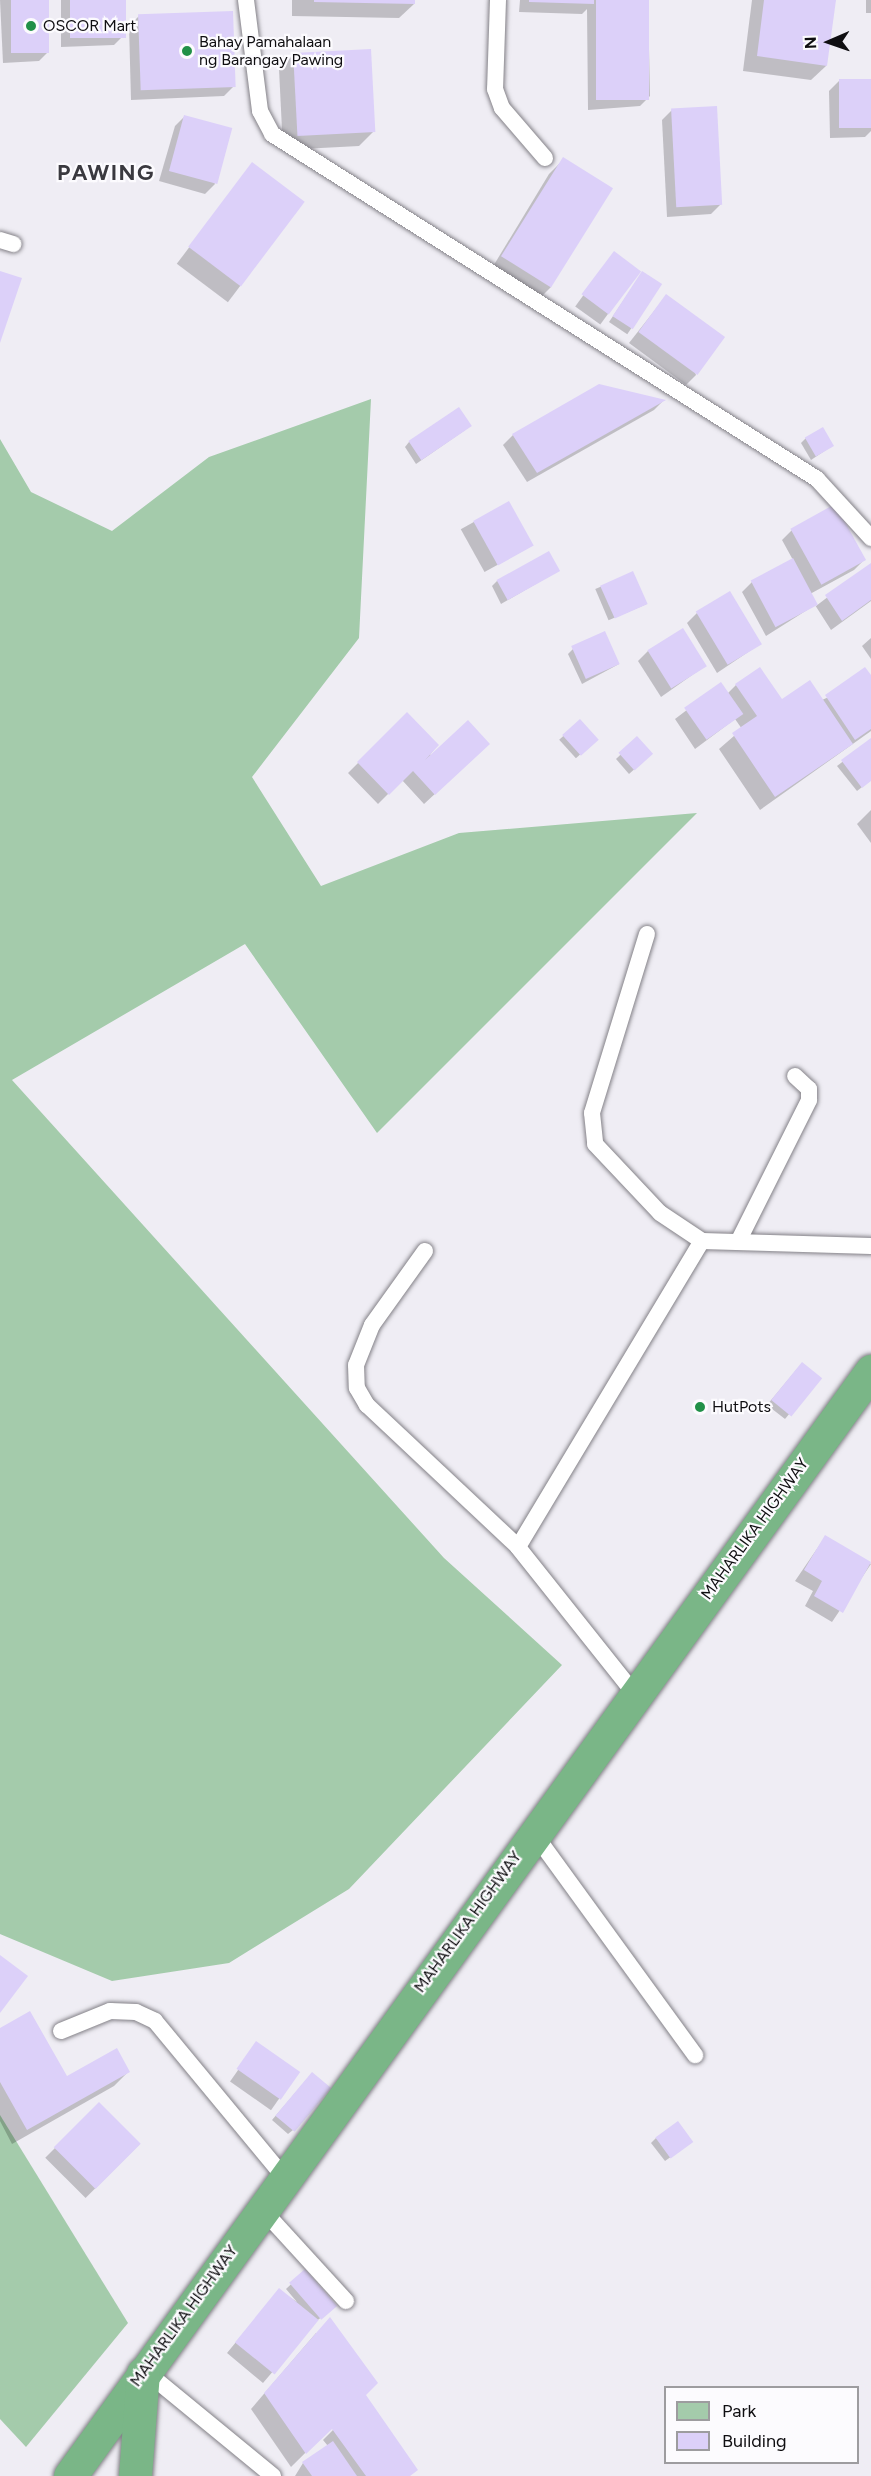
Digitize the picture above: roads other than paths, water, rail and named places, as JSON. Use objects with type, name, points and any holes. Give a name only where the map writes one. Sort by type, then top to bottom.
[{"type":"highway","name":"MAHARLIKA HIGHWAY","points":[[70,2476],[533,1832],[871,1371]]},
{"type":"highway","points":[[135,2476],[144,2370]]},
{"type":"lane","points":[[246,0],[260,111],[272,134],[817,478],[871,538]]},
{"type":"lane","points":[[498,0],[495,89],[502,108],[545,158]]},
{"type":"lane","points":[[647,934],[592,1113],[595,1144],[660,1213],[702,1241],[871,1246]]},
{"type":"lane","points":[[738,1242],[809,1100],[809,1089],[795,1076]]},
{"type":"lane","points":[[518,1547],[702,1241]]},
{"type":"lane","points":[[425,1251],[372,1325],[356,1365],[357,1388],[367,1405],[518,1547],[634,1693]]},
{"type":"lane","points":[[533,1832],[695,2055]]},
{"type":"lane","points":[[61,2031],[110,2012],[136,2012],[154,2021],[284,2177]]},
{"type":"lane","points":[[261,2208],[346,2301]]},
{"type":"lane","points":[[144,2370],[273,2476]]},
{"type":"place","name":"OSCOR Mart","points":[[31,26]]},
{"type":"place","name":"Bahay Pamahalaan ng Barangay Pawing","points":[[187,51]]},
{"type":"place","name":"HutPots","points":[[700,1407]]},
{"type":"district","name":"PAWING","points":[[106,173]]}]
